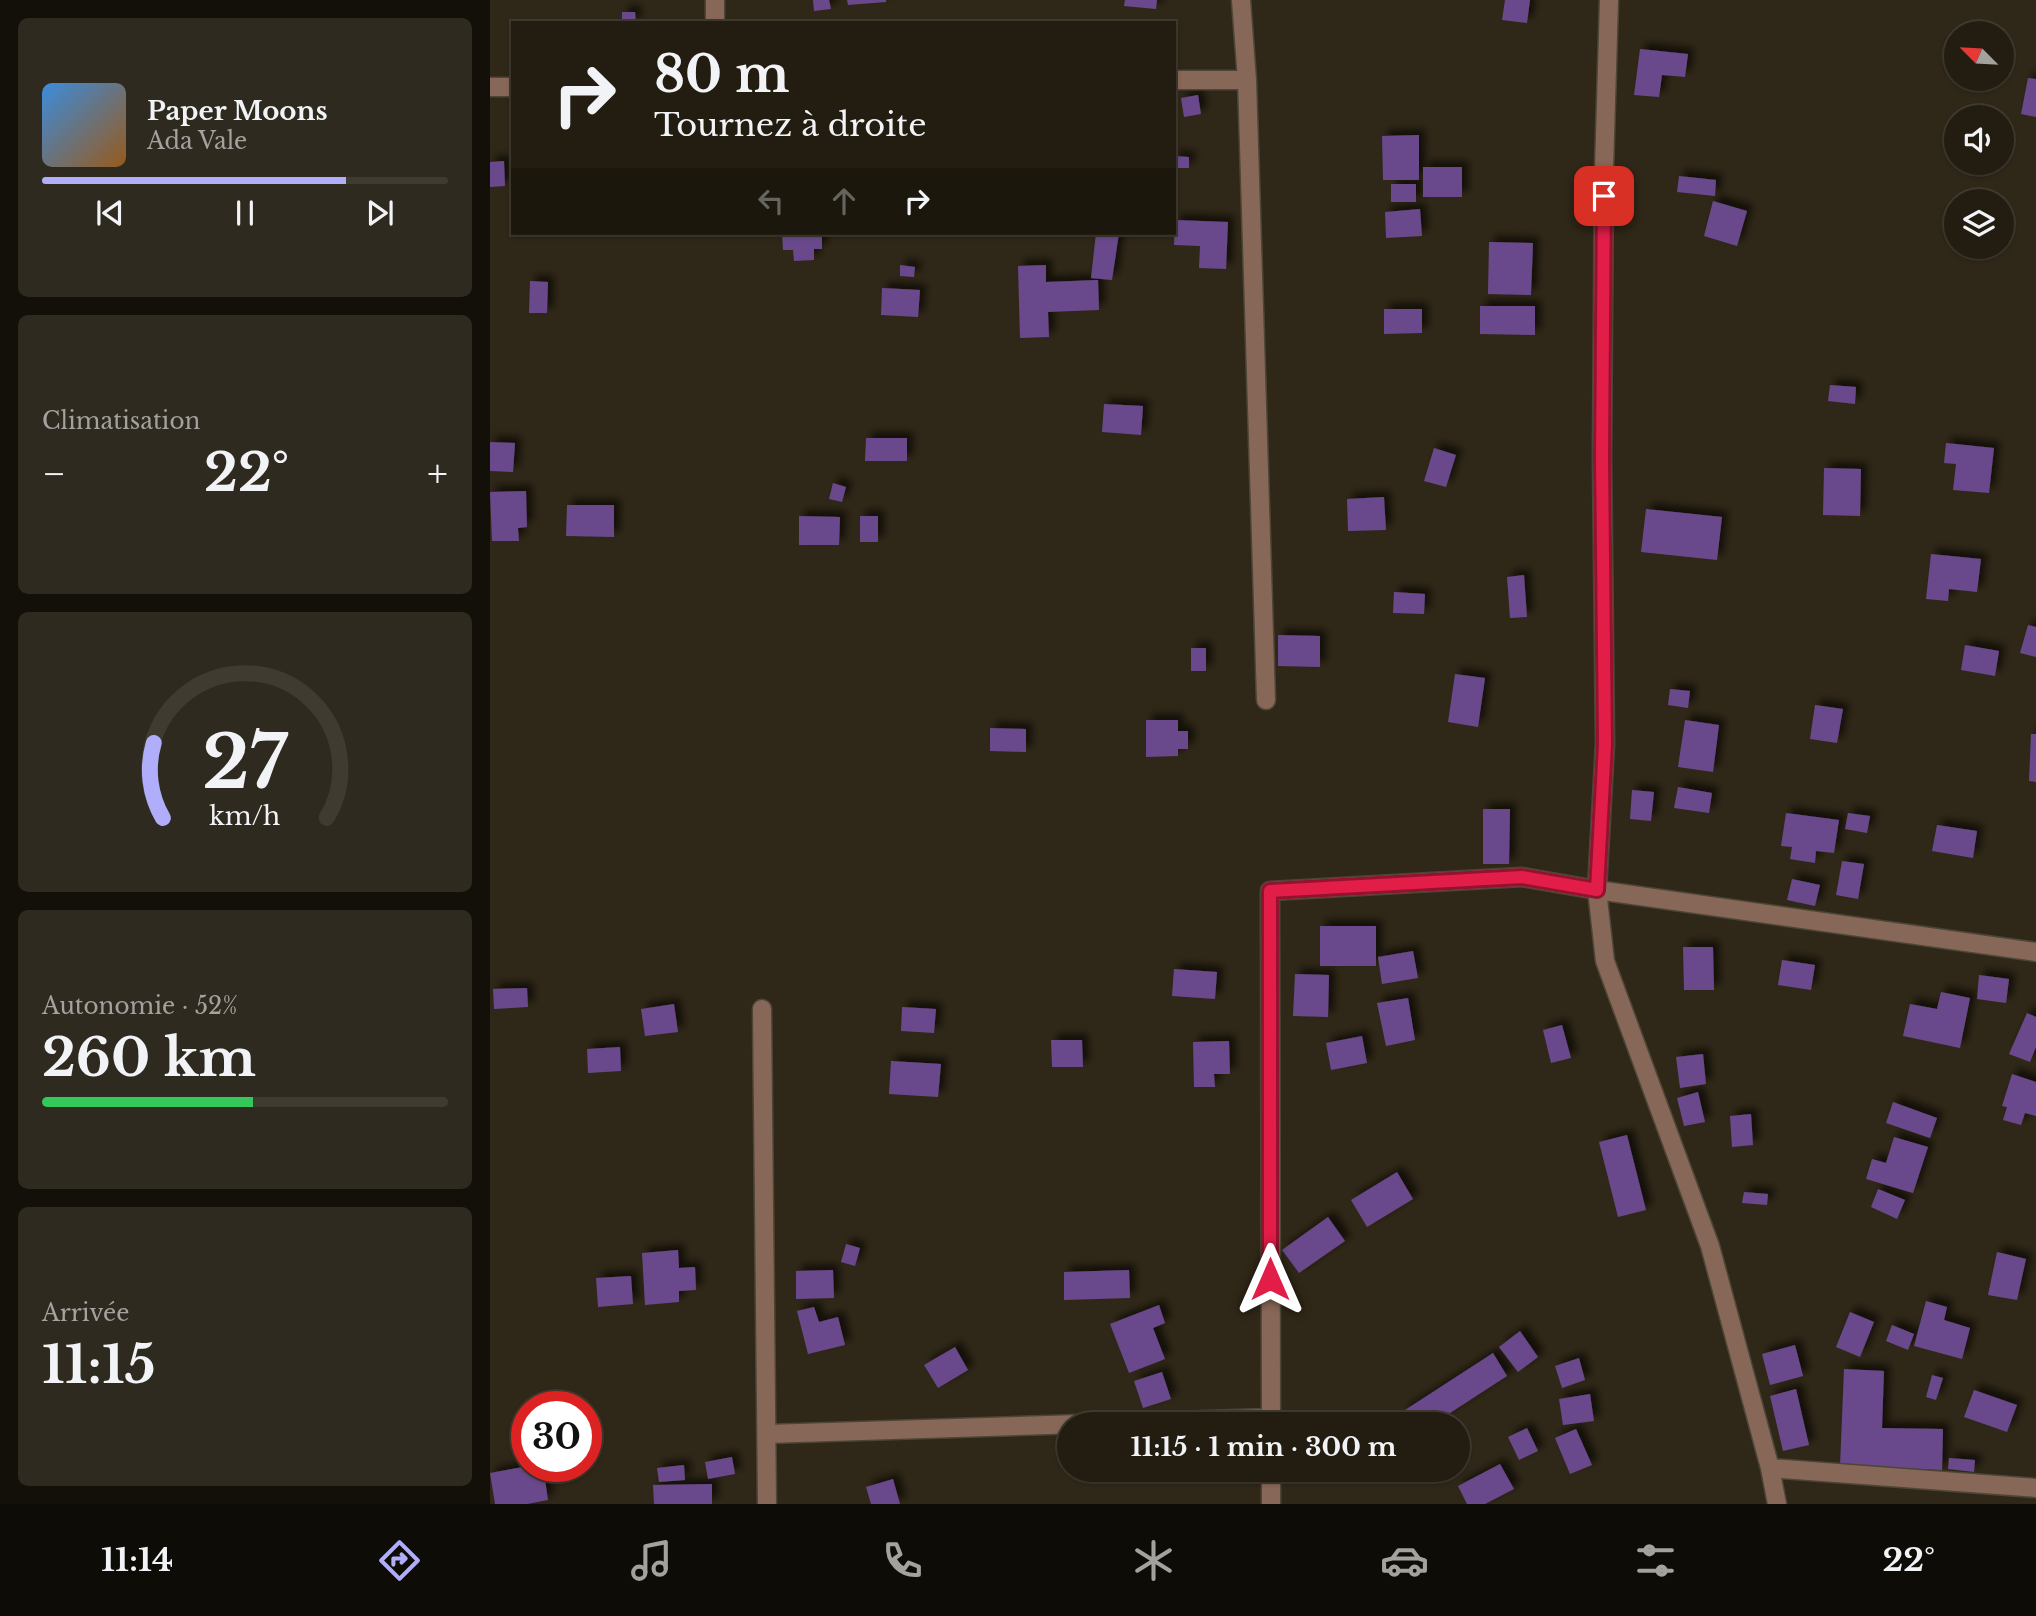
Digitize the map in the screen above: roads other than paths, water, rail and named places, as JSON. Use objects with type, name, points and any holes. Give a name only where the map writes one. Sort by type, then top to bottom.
[{"type":"street","points":[[715,0],[715,21]]},
{"type":"street","points":[[1241,0],[1247,80],[1266,700]]},
{"type":"street","points":[[1609,0],[1604,170],[1602,443],[1605,744],[1597,890],[1605,961],[1710,1246],[1770,1468],[1777,1504]]},
{"type":"street","points":[[1176,80],[1247,80]]},
{"type":"street","points":[[490,87],[511,87]]},
{"type":"street","points":[[1270,1412],[1270,891],[1522,877],[1597,890],[2036,951]]},
{"type":"street","points":[[762,1009],[767,1504]]},
{"type":"street","points":[[767,1434],[1057,1427]]},
{"type":"street","points":[[1770,1468],[2036,1488]]},
{"type":"street","points":[[1270,1482],[1270,1504]]}]
